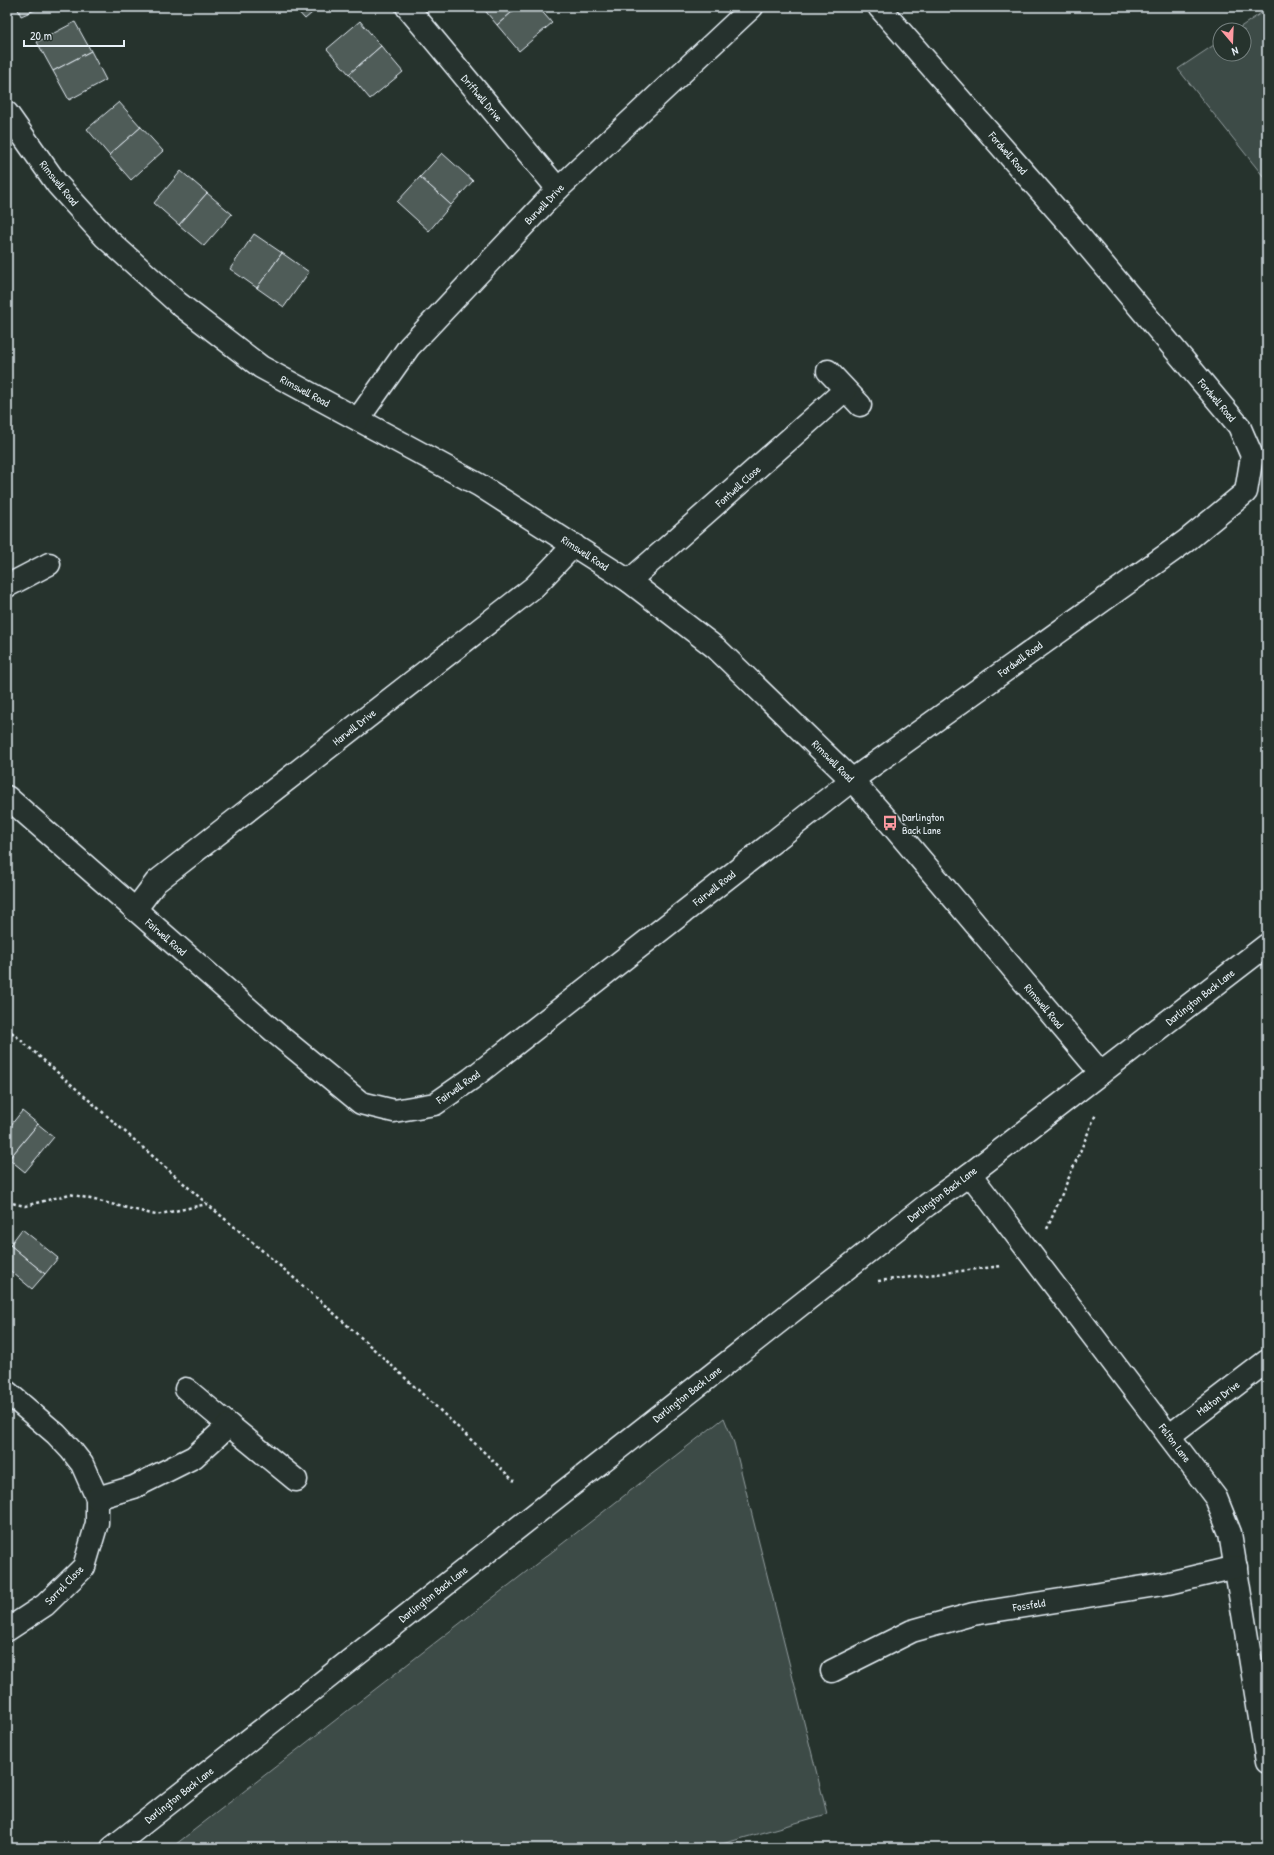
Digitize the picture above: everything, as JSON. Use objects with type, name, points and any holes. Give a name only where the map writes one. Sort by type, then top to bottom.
[{"type":"street","name":"Driftwell Drive","points":[[407,7],[558,189]]},
{"type":"street","name":"Burwell Drive","points":[[358,419],[409,347],[558,189],[752,7]]},
{"type":"street","name":"Fordwell Road","points":[[852,780],[1186,541],[1246,492],[1252,456],[1239,426],[1071,226],[879,7]]},
{"type":"street","name":"Rimswell Road","points":[[10,125],[58,184],[95,225],[178,303],[261,367],[479,484],[629,582],[716,648],[852,780],[1101,1073]]},
{"type":"street","points":[[828,371],[860,405]]},
{"type":"street","name":"Fontwell Close","points":[[629,582],[845,390]]},
{"type":"street","points":[[1246,492],[1267,477]]},
{"type":"street","name":"Harwell Drive","points":[[135,910],[156,882],[534,587],[574,545]]},
{"type":"street","points":[[7,586],[49,564]]},
{"type":"street","name":"Fairwell Road","points":[[7,797],[277,1034],[361,1103],[394,1111],[435,1104],[471,1079],[852,780]]},
{"type":"street","name":"Darlington Back Lane","points":[[112,1848],[927,1204],[970,1174],[1267,945]]},
{"type":"street","name":"Felton Lane","points":[[970,1174],[1216,1498],[1230,1533],[1267,1762]]},
{"type":"street","name":"Malton Drive","points":[[1170,1436],[1267,1361]]},
{"type":"street","points":[[186,1390],[296,1480]]},
{"type":"street","name":"Sorrel Close","points":[[7,1392],[56,1434],[71,1450],[82,1464],[97,1498],[97,1524],[84,1567],[45,1605],[7,1630]]},
{"type":"street","points":[[97,1498],[134,1487],[194,1457],[229,1425]]},
{"type":"street","name":"Fossfeld","points":[[832,1671],[912,1631],[974,1614],[1169,1583],[1236,1567]]},
{"type":"path","points":[[7,1028],[207,1204],[253,1242],[433,1403],[514,1481]]},
{"type":"path","points":[[1045,1235],[1099,1108]]},
{"type":"path","points":[[7,1202],[25,1206],[70,1194],[156,1215],[207,1204]]},
{"type":"path","points":[[876,1282],[1005,1265]]},
{"type":"shaded area","points":[[1267,9],[1267,181],[1178,69],[1212,46],[1212,62],[1252,62],[1252,22],[1248,22]]},
{"type":"shaded area","points":[[724,1418],[734,1443],[827,1814],[708,1848],[171,1848]]},
{"type":"building","points":[[17,7],[42,7],[21,16]]},
{"type":"building","points":[[294,7],[319,7],[305,19]]},
{"type":"building","points":[[482,7],[518,7],[497,25]]},
{"type":"building","points":[[518,7],[538,7],[552,23],[519,51],[497,25]]},
{"type":"building","points":[[360,21],[381,46],[349,74],[327,49]]},
{"type":"building","points":[[75,22],[91,51],[53,71],[37,42]]},
{"type":"building","points":[[381,46],[403,72],[370,99],[349,74]]},
{"type":"building","points":[[91,51],[106,80],[69,100],[53,71]]},
{"type":"building","points":[[119,102],[141,127],[109,155],[87,129]]},
{"type":"building","points":[[141,127],[163,151],[131,180],[109,155]]},
{"type":"building","points":[[442,153],[473,181],[451,205],[420,177]]},
{"type":"building","points":[[181,171],[207,193],[179,225],[154,203]]},
{"type":"building","points":[[420,177],[451,205],[429,231],[397,202]]},
{"type":"building","points":[[207,193],[232,214],[204,246],[179,225]]},
{"type":"building","points":[[254,234],[282,253],[257,288],[230,269]]},
{"type":"building","points":[[282,253],[309,272],[284,307],[257,288]]},
{"type":"building","points":[[22,1111],[38,1124],[9,1159],[7,1157],[7,1130]]},
{"type":"building","points":[[38,1124],[54,1137],[25,1172],[9,1159]]},
{"type":"building","points":[[22,1229],[58,1258],[45,1274],[10,1245]]},
{"type":"building","points":[[10,1245],[45,1274],[32,1289],[7,1268],[7,1248]]},
{"type":"place","name":"Darlington Back Lane","points":[[890,823]]}]
